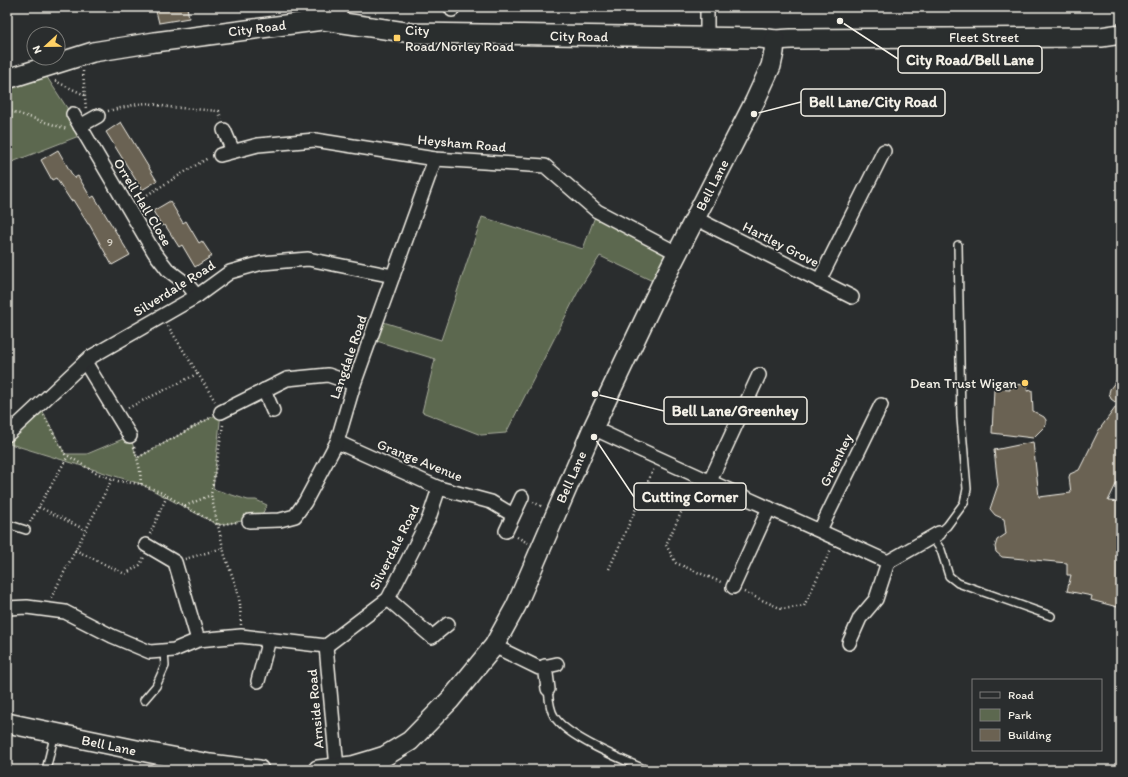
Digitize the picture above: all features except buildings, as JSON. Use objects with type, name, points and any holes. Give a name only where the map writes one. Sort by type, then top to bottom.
[{"type":"street","points":[[707,7],[707,38]]},
{"type":"street","name":"City Road","points":[[7,79],[82,55],[155,42],[323,20],[340,15],[412,33],[761,38],[775,40]]},
{"type":"street","name":"Fleet Street","points":[[775,40],[791,38],[1101,36],[1121,34]]},
{"type":"street","name":"Bell Lane","points":[[318,770],[358,764],[385,756],[410,741],[450,700],[494,646],[516,606],[593,428],[677,253],[771,66],[775,40]]},
{"type":"street","name":"Orrell Hall Close","points":[[73,114],[87,125],[128,207],[154,252],[168,270],[188,284],[197,296]]},
{"type":"street","points":[[224,130],[226,153]]},
{"type":"street","name":"Heysham Road","points":[[226,153],[258,145],[315,140],[434,159],[545,166],[597,211],[677,253]]},
{"type":"street","points":[[819,281],[884,151]]},
{"type":"street","name":"Langdale Road","points":[[249,521],[280,520],[295,516],[305,502],[337,442],[354,384],[434,159]]},
{"type":"street","name":"Hartley Grove","points":[[695,218],[852,297]]},
{"type":"street","name":"Silverdale Road","points":[[7,435],[89,358],[197,296],[230,272],[262,263],[308,258],[393,276]]},
{"type":"street","points":[[84,362],[130,436]]},
{"type":"street","points":[[221,412],[287,379],[328,374],[354,384]]},
{"type":"street","points":[[710,481],[759,376]]},
{"type":"street","points":[[264,390],[273,411]]},
{"type":"street","name":"Greenhey","points":[[820,530],[880,405]]},
{"type":"street","points":[[593,428],[658,459],[820,530],[888,562]]},
{"type":"street","name":"Grange Avenue","points":[[337,442],[439,488],[491,502],[513,515]]},
{"type":"street","name":"Silverdale Road","points":[[326,646],[388,599],[429,518],[439,488]]},
{"type":"street","points":[[506,531],[522,497]]},
{"type":"street","points":[[733,587],[770,508]]},
{"type":"street","points":[[849,643],[860,618],[876,599],[888,562],[935,535]]},
{"type":"street","points":[[147,546],[175,562],[198,640]]},
{"type":"street","points":[[388,599],[432,637],[448,624]]},
{"type":"street","points":[[7,608],[27,607],[64,612],[112,636],[150,652],[174,650],[198,640],[241,636],[326,646]]},
{"type":"street","points":[[258,680],[269,639]]},
{"type":"street","name":"Arnside Road","points":[[326,646],[337,768]]},
{"type":"street","points":[[494,646],[539,668],[551,665],[548,689]]},
{"type":"street","name":"Bell Lane","points":[[7,723],[151,753],[210,764],[259,770]]},
{"type":"lane","points":[[958,245],[961,418],[967,489],[964,503],[947,526],[935,535],[949,576],[958,583],[1051,616]]},
{"type":"lane","points":[[7,524],[26,530]]},
{"type":"lane","points":[[144,700],[156,686],[165,666],[164,651]]},
{"type":"lane","points":[[548,689],[550,705],[554,716],[564,726],[582,739],[623,760],[647,770]]},
{"type":"lane","points":[[46,770],[55,733]]},
{"type":"path","points":[[82,55],[87,125]]},
{"type":"path","points":[[41,68],[52,79],[85,95]]},
{"type":"path","points":[[7,110],[32,117],[87,125],[106,111],[147,103],[168,107],[219,111],[224,130]]},
{"type":"path","points":[[128,207],[206,159],[226,153]]},
{"type":"path","points":[[162,317],[221,412],[223,423],[211,495],[224,548],[236,583],[240,604],[241,636]]},
{"type":"path","points":[[116,414],[197,374]]},
{"type":"path","points":[[39,404],[65,454],[96,474],[112,479],[141,484],[167,496],[218,525],[249,521]]},
{"type":"path","points":[[141,484],[137,458],[221,412]]},
{"type":"path","points":[[26,530],[68,456]]},
{"type":"path","points":[[609,569],[658,459]]},
{"type":"path","points":[[45,609],[112,479]]},
{"type":"path","points":[[185,506],[211,495]]},
{"type":"path","points":[[75,550],[125,574],[140,565],[167,496]]},
{"type":"path","points":[[522,497],[555,513]]},
{"type":"path","points":[[39,507],[86,530]]},
{"type":"path","points":[[506,531],[540,549]]},
{"type":"path","points":[[175,562],[224,548]]},
{"type":"green space","points":[[41,68],[84,134],[7,164],[7,80]]},
{"type":"green space","points":[[597,211],[677,253],[661,285],[600,256],[581,286],[506,433],[481,435],[422,412],[435,359],[370,339],[377,320],[441,340],[482,217],[583,249]]},
{"type":"green space","points":[[39,404],[65,454],[87,454],[130,436],[137,458],[221,412],[213,489],[248,500],[256,500],[267,505],[260,518],[218,525],[141,484],[7,443],[7,436]]},
{"type":"place","name":"City Road/Bell Lane","points":[[840,21]]},
{"type":"place","name":"City Road/Norley Road","points":[[397,38]]},
{"type":"place","name":"Bell Lane/City Road","points":[[754,114]]},
{"type":"place","name":"Dean Trust Wigan","points":[[1025,383]]},
{"type":"place","name":"Bell Lane/Greenhey","points":[[595,394]]},
{"type":"place","name":"Cutting Corner","points":[[594,437]]}]
